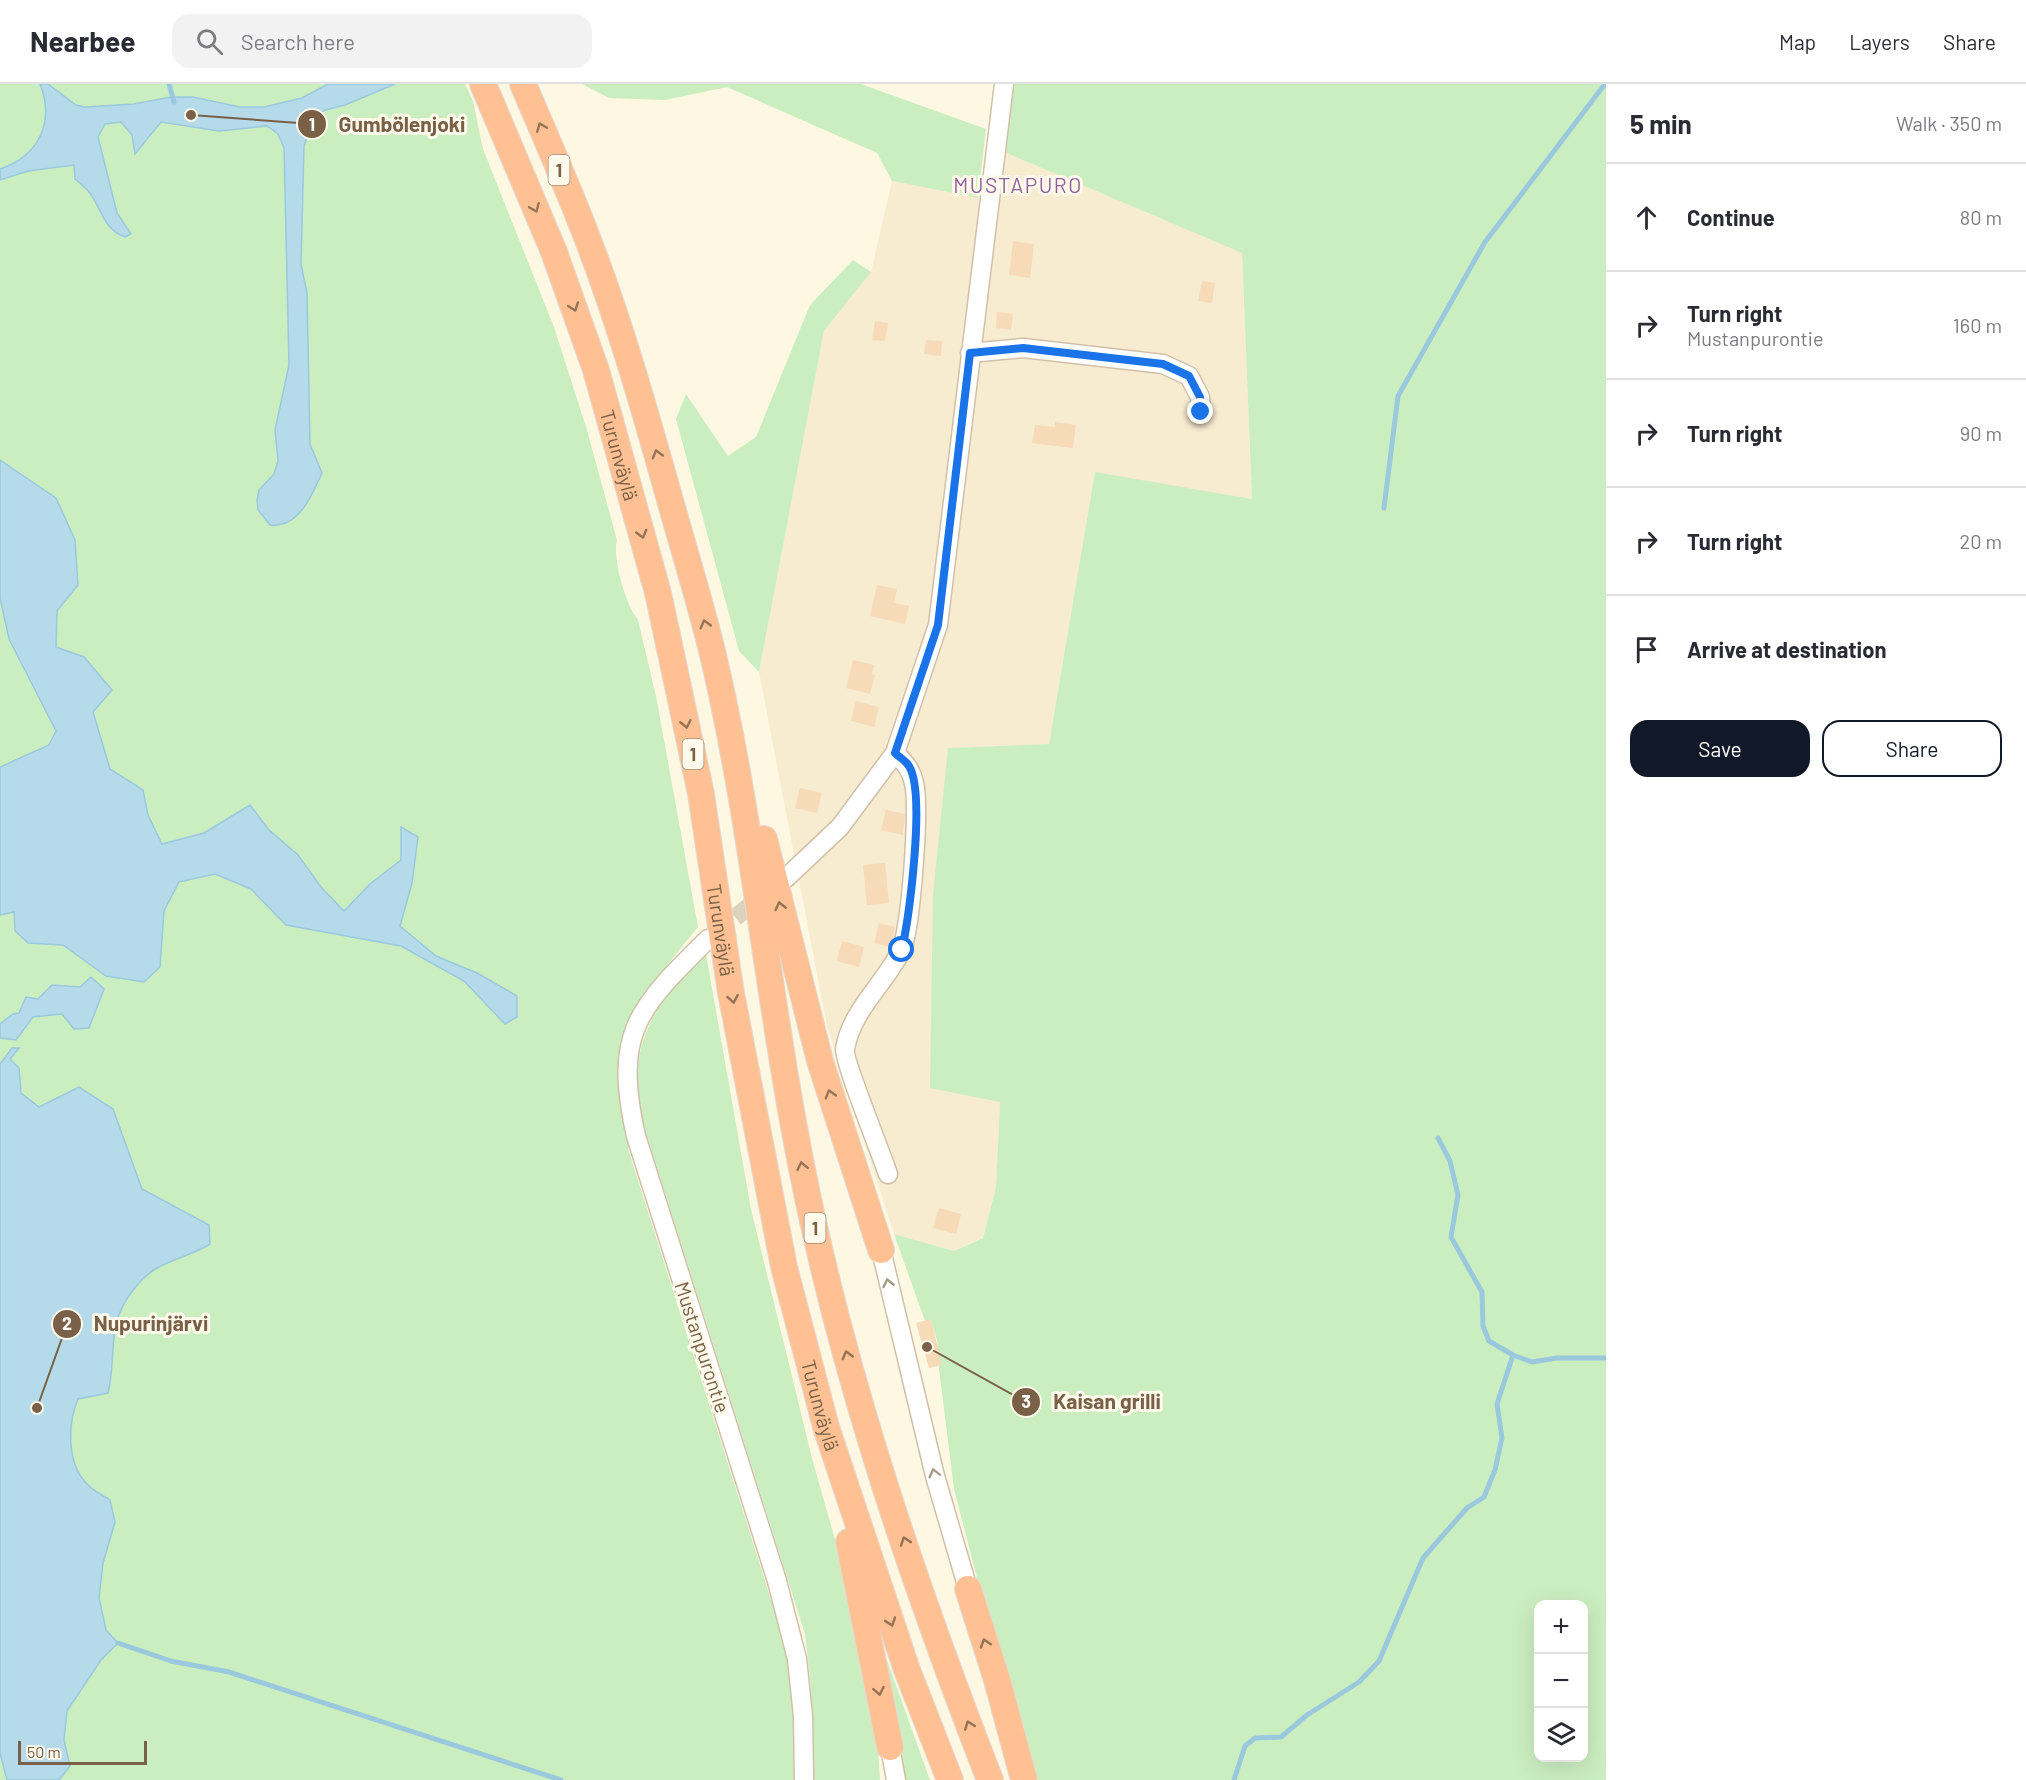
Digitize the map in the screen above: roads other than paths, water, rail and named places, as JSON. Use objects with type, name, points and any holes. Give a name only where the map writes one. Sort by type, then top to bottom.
[{"type":"highway","name":"Turunväylä","points":[[483,84],[554,252],[596,370],[658,593],[701,794],[731,993],[784,1267],[826,1427],[896,1639],[950,1780]]},
{"type":"highway","name":"Turunväylä","points":[[527,93],[588,240],[629,357],[713,656],[746,818],[794,1128],[821,1257],[876,1455],[944,1658],[990,1780]]},
{"type":"highway","points":[[713,656],[760,820],[820,1061],[880,1250]]},
{"type":"highway","points":[[826,1427],[890,1747]]},
{"type":"highway","points":[[968,1589],[997,1680],[1024,1780]]},
{"type":"street","points":[[786,878],[840,827],[895,753],[938,625],[1004,84]]},
{"type":"street","points":[[970,353],[1023,348],[1163,364],[1189,376],[1200,397],[1201,412]]},
{"type":"street","points":[[888,1174],[844,1051],[859,1015],[902,950],[910,910],[916,794],[909,766],[895,753]]},
{"type":"street","name":"Mustanpurontie","points":[[708,939],[647,1003],[632,1037],[626,1072],[628,1101],[636,1136],[783,1603],[797,1659],[803,1716],[804,1780]]},
{"type":"street","points":[[880,1250],[935,1476],[968,1589]]},
{"type":"street","points":[[890,1747],[896,1780]]},
{"type":"water","points":[[40,84],[48,84],[76,105],[85,107],[134,104],[171,97],[193,97],[240,107],[264,107],[302,98],[328,84],[395,84],[345,105],[325,110],[312,122],[304,146],[301,264],[307,293],[310,444],[322,473],[309,500],[297,516],[289,521],[280,525],[270,525],[258,510],[257,500],[259,490],[274,474],[278,461],[275,430],[289,365],[284,148],[278,134],[267,126],[219,131],[161,122],[135,154],[132,135],[121,122],[105,124],[98,137],[117,213],[131,234],[125,237],[107,224],[89,192],[75,179],[74,165],[28,171],[0,180],[0,169],[25,156],[40,136],[46,111]]},
{"type":"water","points":[[0,460],[56,498],[75,540],[78,585],[57,611],[56,647],[84,657],[112,690],[93,712],[110,769],[143,790],[148,815],[162,844],[204,833],[250,805],[268,829],[298,855],[321,887],[344,911],[370,884],[401,860],[401,827],[418,837],[412,883],[400,926],[436,956],[477,973],[517,996],[517,1017],[505,1024],[464,981],[401,946],[286,925],[251,889],[215,874],[179,882],[164,911],[160,967],[144,982],[106,976],[63,945],[28,943],[15,931],[14,912],[0,915],[0,767],[49,745],[56,731],[9,639],[0,598]]},
{"type":"water","points":[[91,977],[104,989],[89,1028],[74,1029],[62,1014],[33,1017],[16,1040],[0,1038],[0,1024],[13,1014],[19,1013],[26,997],[38,999],[52,985],[80,987]]},
{"type":"water","points":[[12,1048],[19,1048],[10,1059],[19,1068],[21,1093],[39,1107],[79,1087],[113,1109],[142,1189],[209,1225],[210,1244],[159,1267],[145,1277],[132,1291],[118,1316],[108,1393],[78,1399],[72,1419],[71,1443],[75,1465],[89,1486],[110,1500],[115,1522],[103,1563],[99,1598],[106,1630],[118,1643],[101,1660],[67,1711],[64,1740],[70,1766],[59,1780],[7,1780],[0,1753],[0,1064]]},
{"type":"waterway","points":[[169,84],[174,102]]},
{"type":"waterway","points":[[1384,508],[1398,396],[1485,242],[1605,84]]},
{"type":"waterway","points":[[1438,1138],[1450,1161],[1458,1195],[1451,1237],[1482,1292],[1483,1326],[1489,1341],[1513,1355],[1532,1362],[1557,1358],[1606,1358]]},
{"type":"waterway","points":[[1234,1780],[1245,1746],[1255,1738],[1281,1737],[1307,1715],[1359,1682],[1379,1661],[1423,1558],[1467,1508],[1484,1497],[1495,1470],[1502,1438],[1497,1404],[1513,1355]]},
{"type":"waterway","points":[[118,1643],[171,1661],[229,1672],[561,1780]]},
{"type":"tunnel","points":[[714,934],[765,894]]},
{"type":"place","name":"Gumbölenjoki","points":[[191,115]]},
{"type":"place","name":"Kaisan grilli","points":[[927,1347]]},
{"type":"place","name":"Nupurinjärvi","points":[[37,1408]]},
{"type":"district","name":"MUSTAPURO","points":[[1018,184]]}]
